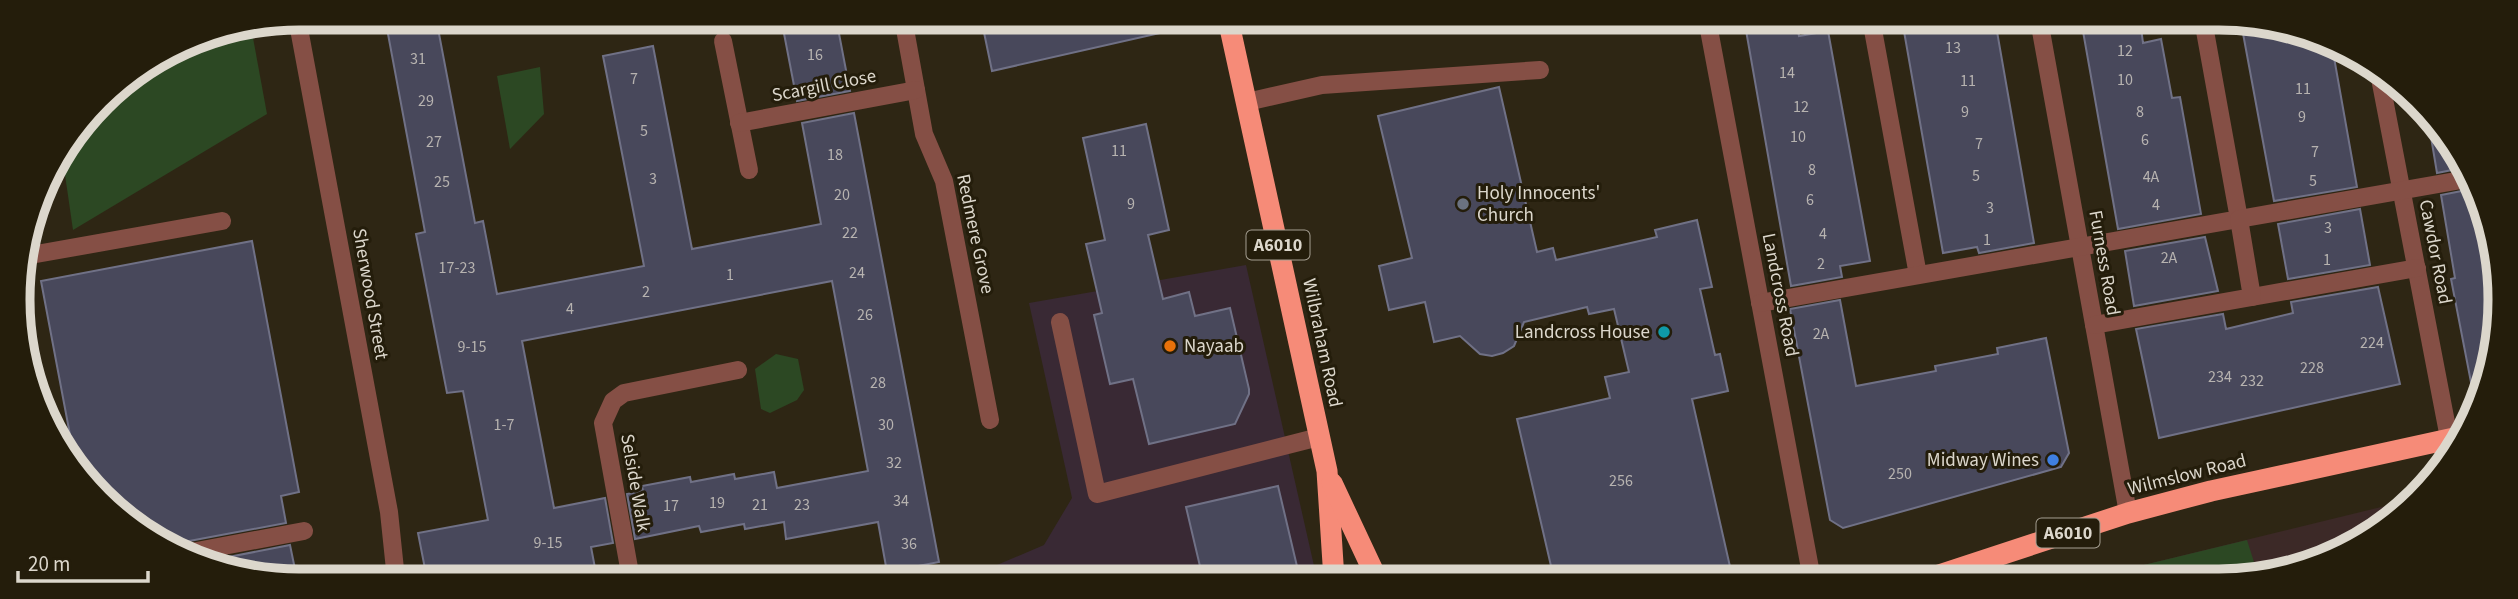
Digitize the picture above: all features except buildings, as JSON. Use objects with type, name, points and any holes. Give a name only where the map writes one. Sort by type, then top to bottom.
[{"type":"highway","name":"Wilbraham Road","points":[[1231,30],[1327,471],[1333,569]]},
{"type":"highway","name":"Wilmslow Road","points":[[1957,569],[2128,513],[2211,491],[2449,438]]},
{"type":"highway","name":"Wilbraham Road","points":[[1327,471],[1372,569]]},
{"type":"street","name":"Sherwood Street","points":[[299,30],[390,512],[395,569]]},
{"type":"street","name":"Redmere Grove","points":[[905,30],[924,134],[944,181],[990,420]]},
{"type":"street","name":"Landcross Road","points":[[1709,30],[1810,569]]},
{"type":"street","points":[[1873,30],[1918,275]]},
{"type":"street","name":"Furness Road","points":[[2041,30],[2128,513]]},
{"type":"street","points":[[2205,30],[2252,296]]},
{"type":"street","points":[[723,41],[749,170]]},
{"type":"street","points":[[1247,102],[1322,85],[1540,70]]},
{"type":"street","name":"Cawdor Road","points":[[2381,84],[2417,268],[2454,430]]},
{"type":"street","name":"Scargill Close","points":[[739,123],[916,90]]},
{"type":"street","points":[[1760,303],[2460,180]]},
{"type":"street","points":[[34,254],[222,221]]},
{"type":"street","points":[[2094,325],[2417,268]]},
{"type":"street","points":[[1060,322],[1097,494],[1319,437]]},
{"type":"street","name":"Selside Walk","points":[[629,569],[603,423],[613,401],[624,393],[738,370]]},
{"type":"street","points":[[200,550],[304,531]]},
{"type":"shaded area","points":[[1246,265],[1315,569],[988,569],[1044,545],[1072,498],[1029,303]]},
{"type":"shaded area","points":[[2394,504],[2368,524],[2338,541],[2288,560],[2236,569],[2127,569]]},
{"type":"green space","points":[[252,34],[267,114],[73,230],[64,169],[85,135],[135,85],[150,75],[196,50]]},
{"type":"green space","points":[[540,67],[544,114],[510,149],[497,76]]},
{"type":"green space","points":[[776,354],[798,359],[804,390],[797,400],[770,413],[761,409],[755,369]]},
{"type":"green space","points":[[2247,540],[2255,567],[2236,569],[2127,569]]},
{"type":"place","name":"Holy Innocents' Church","points":[[1463,204]]},
{"type":"place","name":"Landcross House","points":[[1664,332]]},
{"type":"place","name":"Nayaab","points":[[1170,346]]},
{"type":"place","name":"Midway Wines","points":[[2053,460]]}]
